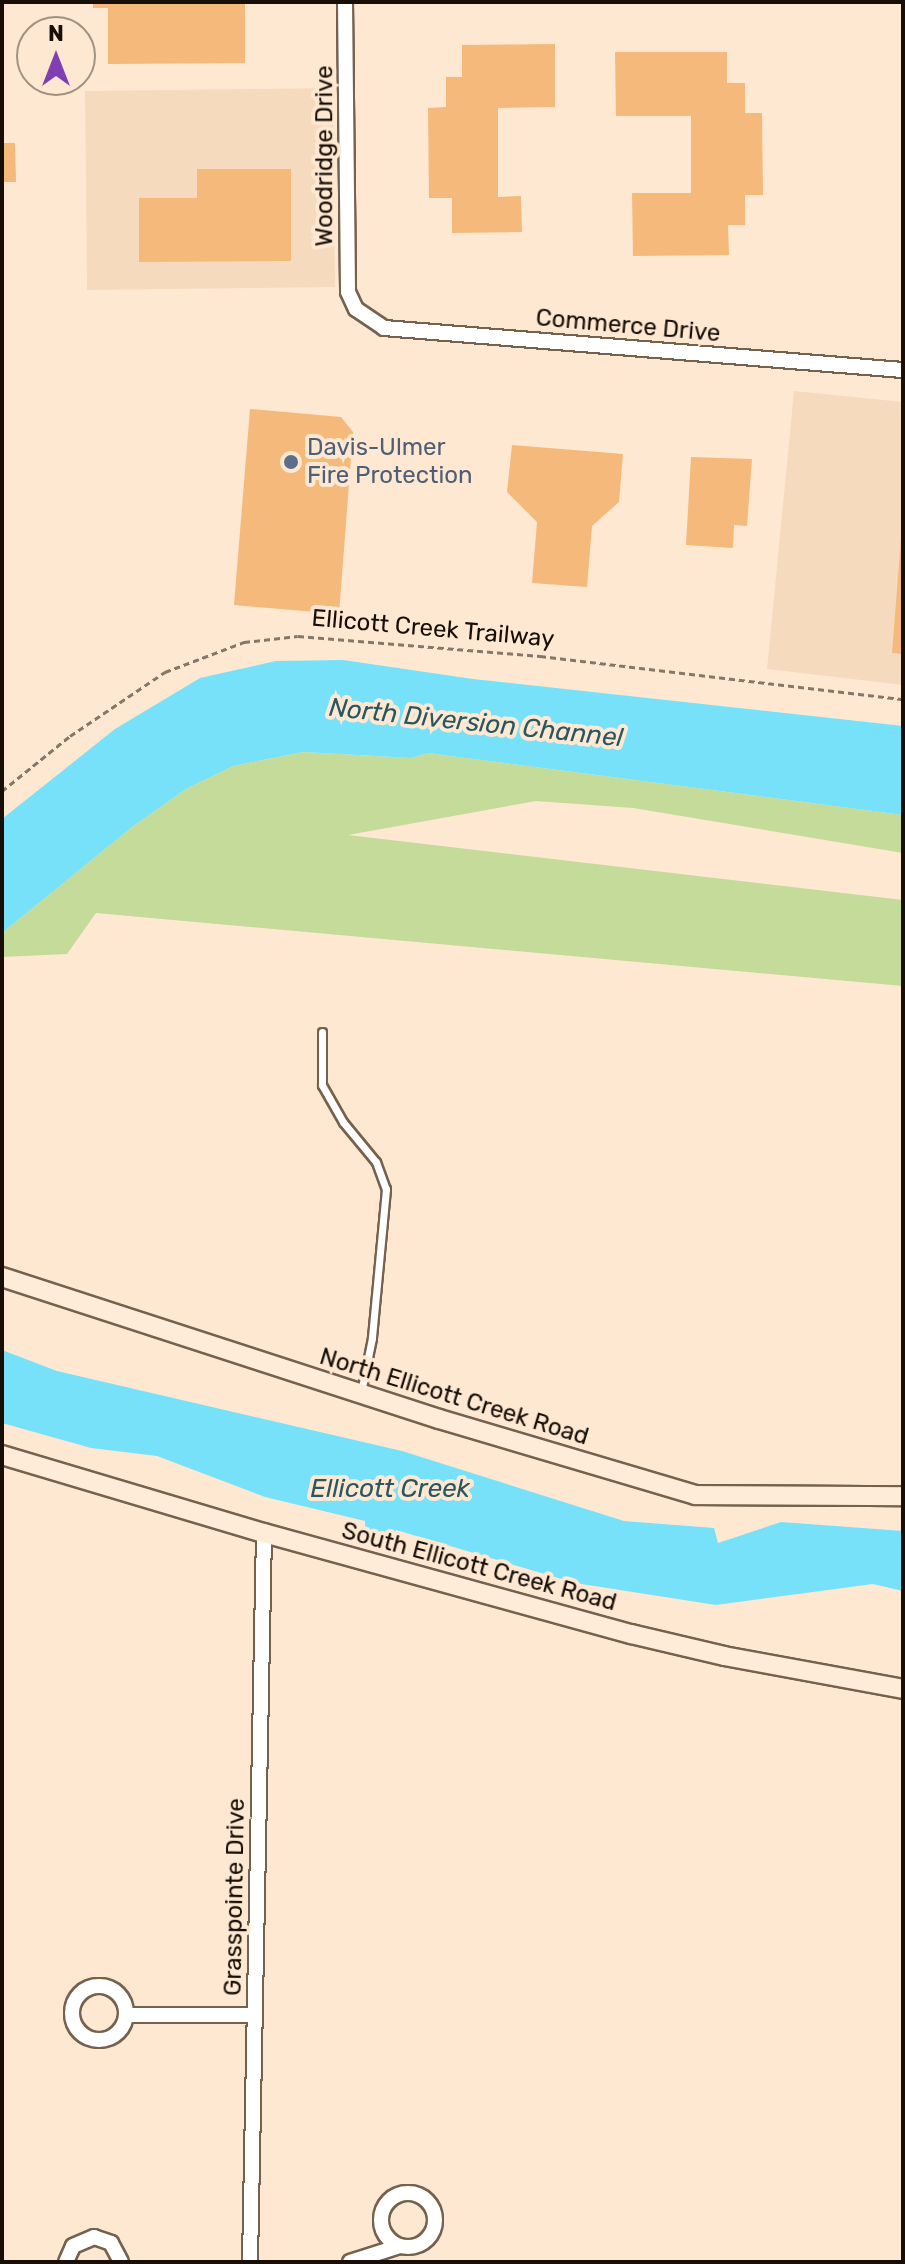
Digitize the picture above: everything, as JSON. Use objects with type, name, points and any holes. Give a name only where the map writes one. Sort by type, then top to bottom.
[{"type":"street","name":"Woodridge Drive","points":[[345,2],[348,292],[356,309]]},
{"type":"street","name":"Commerce Drive","points":[[356,309],[384,328],[903,370]]},
{"type":"street","name":"North Ellicott Creek Road","points":[[2,1277],[360,1394],[695,1495],[903,1496]]},
{"type":"street","name":"South Ellicott Creek Road","points":[[2,1455],[264,1533],[646,1637],[724,1656],[903,1689]]},
{"type":"street","name":"Grasspointe Drive","points":[[250,2262],[264,1533]]},
{"type":"street","points":[[127,2015],[254,2015]]},
{"type":"street","points":[[66,2262],[73,2246],[94,2237],[111,2243],[121,2262]]},
{"type":"street","points":[[350,2262],[400,2246]]},
{"type":"lane","points":[[322,1032],[322,1085],[343,1122],[376,1162],[386,1189],[372,1338],[360,1394]]},
{"type":"path","name":"Ellicott Creek Trailway","points":[[2,791],[70,736],[165,672],[244,642],[298,636],[540,656],[903,699]]},
{"type":"shaded area","points":[[333,88],[335,287],[87,290],[85,96],[96,96],[96,91]]},
{"type":"shaded area","points":[[794,391],[903,402],[903,685],[767,669]]},
{"type":"green space","points":[[303,752],[411,758],[428,753],[903,815],[903,853],[633,808],[536,801],[348,835],[903,900],[903,986],[96,913],[67,954],[2,957],[2,933],[132,827],[186,789],[233,766]]},
{"type":"water","name":"North Diversion Channel","points":[[343,660],[473,679],[903,726],[903,815],[428,753],[411,758],[303,752],[233,766],[186,789],[132,827],[2,933],[2,819],[115,729],[200,678],[276,661]]},
{"type":"water","name":"Ellicott Creek","points":[[2,1350],[57,1371],[402,1451],[624,1521],[714,1528],[718,1543],[781,1522],[903,1531],[903,1591],[873,1584],[716,1605],[575,1583],[396,1530],[390,1548],[366,1543],[365,1521],[265,1497],[157,1456],[91,1448],[2,1423]]},
{"type":"building","points":[[93,2],[245,2],[245,63],[108,64],[108,8],[93,8]]},
{"type":"building","points":[[555,44],[555,107],[498,108],[498,197],[521,196],[522,232],[452,233],[452,198],[429,198],[428,108],[446,107],[446,77],[462,77],[462,45]]},
{"type":"building","points":[[615,52],[727,52],[727,83],[745,83],[745,113],[762,113],[763,195],[745,195],[745,225],[728,225],[729,255],[633,256],[632,193],[691,193],[691,116],[616,116]]},
{"type":"building","points":[[2,143],[15,143],[16,182],[2,182]]},
{"type":"building","points":[[197,169],[291,169],[291,261],[139,262],[139,198],[197,198]]},
{"type":"building","points":[[250,409],[341,417],[353,432],[339,614],[234,605]]},
{"type":"building","points":[[512,445],[623,454],[619,502],[592,526],[587,587],[532,583],[537,522],[507,492]]},
{"type":"building","points":[[691,457],[752,459],[747,526],[734,525],[733,548],[686,545]]},
{"type":"building","points":[[903,540],[903,654],[892,653]]},
{"type":"place","name":"Davis-Ulmer Fire Protection","points":[[291,462]]}]
